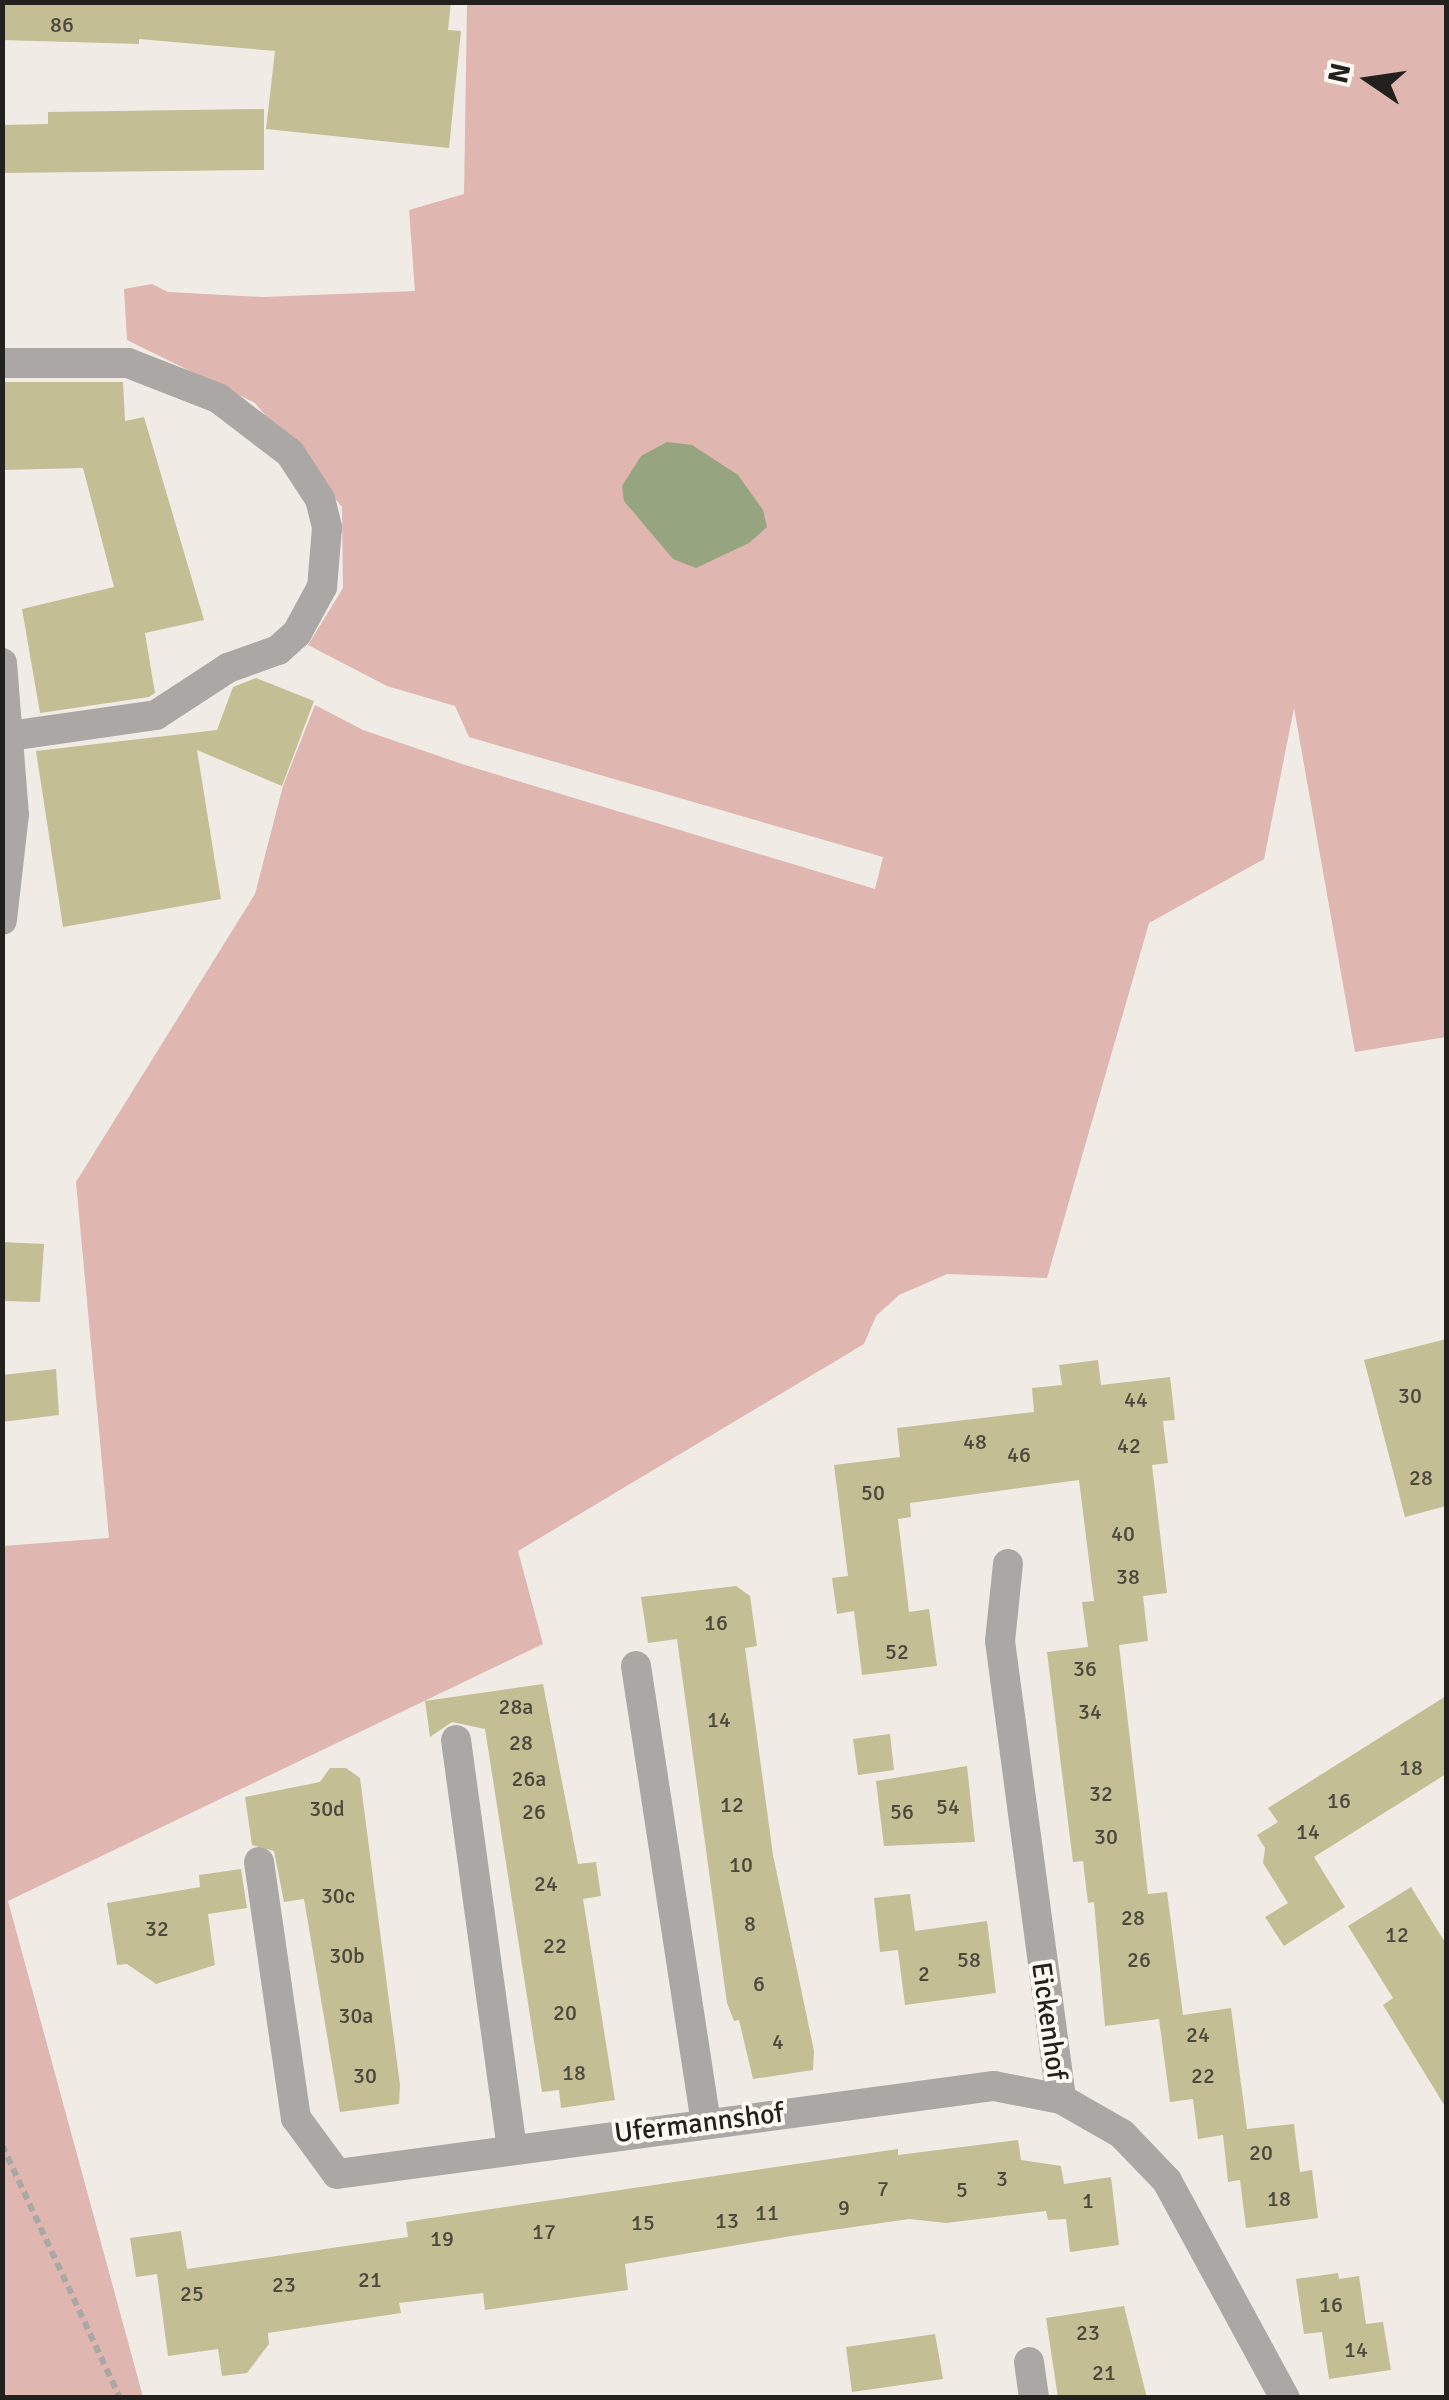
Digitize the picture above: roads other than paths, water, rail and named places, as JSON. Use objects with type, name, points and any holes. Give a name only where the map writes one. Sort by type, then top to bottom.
[{"type":"street","points":[[2,363],[128,364],[218,398],[271,435],[299,464],[320,499],[326,528],[322,587],[297,633],[278,650],[228,668],[156,715],[11,736]]},
{"type":"street","points":[[2,663],[11,736],[14,814],[2,920]]},
{"type":"street","name":"Eickenhof","points":[[1008,1564],[1000,1641],[1061,2099],[1122,2134],[1166,2181],[1285,2398]]},
{"type":"street","points":[[636,1666],[706,2121]]},
{"type":"street","points":[[456,1740],[512,2148]]},
{"type":"street","name":"Ufermannshof","points":[[259,1862],[296,2118],[337,2174],[706,2121],[994,2086],[1061,2099]]},
{"type":"street","points":[[1029,2362],[1034,2398]]}]
